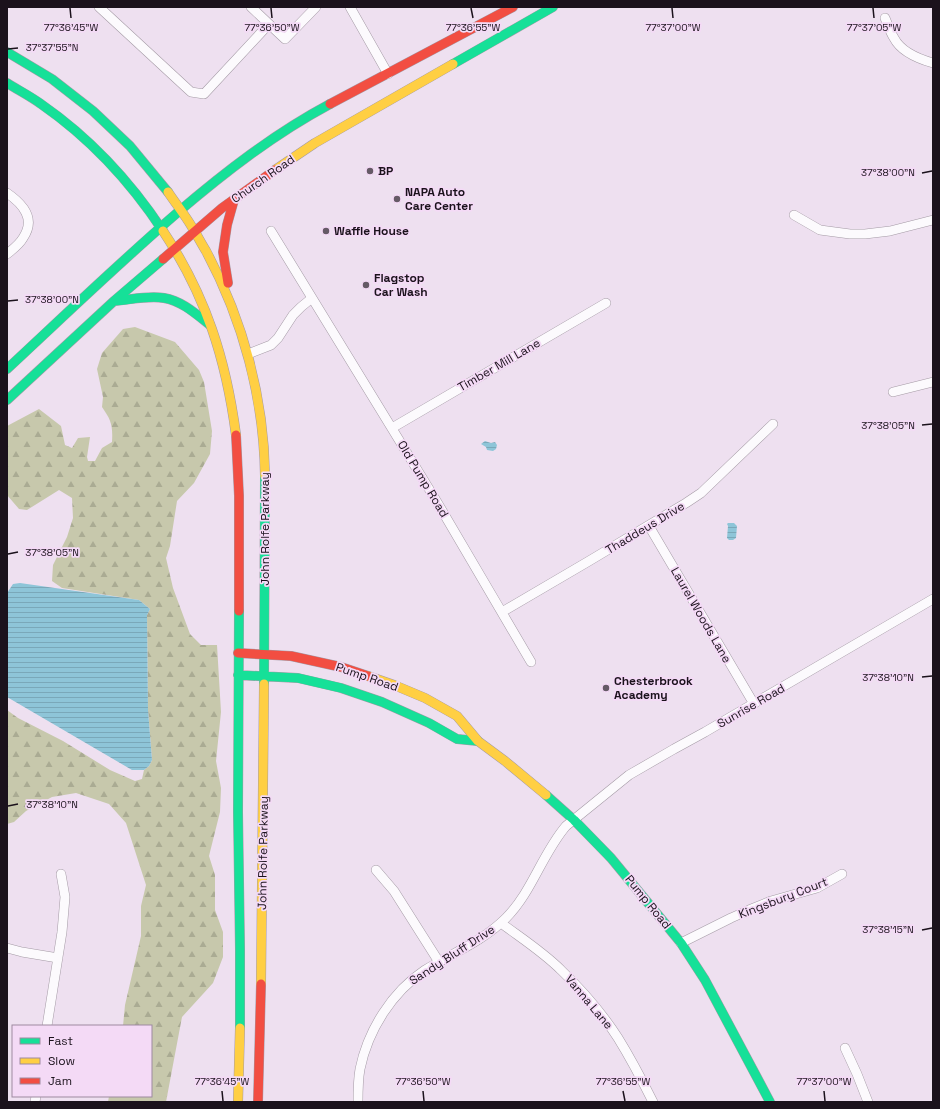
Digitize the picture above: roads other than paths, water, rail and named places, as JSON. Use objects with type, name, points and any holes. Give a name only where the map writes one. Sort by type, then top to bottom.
[{"type":"main road","points":[[7,369],[161,226],[214,181],[245,158],[323,108],[513,7]]},
{"type":"main road","name":"Church Road","points":[[7,400],[114,301],[175,248],[234,200],[282,165],[315,143],[553,7]]},
{"type":"main road","name":"John Rolfe Parkway","points":[[7,52],[63,87],[104,119],[151,168],[181,209],[209,255],[231,302],[248,354],[260,414],[264,450],[265,494],[264,822],[258,1102]]},
{"type":"main road","name":"John Rolfe Parkway","points":[[7,83],[34,99],[88,141],[128,182],[148,207],[186,266],[207,312],[223,363],[237,447],[239,510],[238,839],[240,986],[238,1102]]},
{"type":"main road","points":[[231,302],[223,252],[227,225],[234,200]]},
{"type":"main road","points":[[114,301],[157,297],[165,298],[189,309],[212,327]]},
{"type":"main road","name":"Pump Road","points":[[238,653],[291,656],[342,667],[425,698],[456,716],[478,741],[505,761],[574,820],[625,874],[681,943],[705,980],[770,1102]]},
{"type":"main road","name":"Pump Road","points":[[238,675],[298,678],[341,688],[382,702],[429,723],[458,739],[478,741]]},
{"type":"street","points":[[99,7],[191,92],[204,94],[269,24]]},
{"type":"street","points":[[252,7],[284,39],[316,7]]},
{"type":"street","points":[[350,7],[388,74]]},
{"type":"street","points":[[885,18],[894,40],[902,48],[933,63]]},
{"type":"street","points":[[7,193],[20,203],[25,209],[28,217],[28,224],[23,239],[7,254]]},
{"type":"street","points":[[794,215],[820,230],[850,234],[890,231],[933,220]]},
{"type":"street","name":"Old Pump Road","points":[[271,231],[392,428],[531,662]]},
{"type":"street","points":[[248,354],[271,345],[278,338],[293,316],[312,298]]},
{"type":"street","name":"Timber Mill Lane","points":[[392,428],[606,303]]},
{"type":"street","points":[[893,392],[933,382]]},
{"type":"street","name":"Thaddeus Drive","points":[[502,612],[649,526],[701,493],[773,424]]},
{"type":"street","name":"Laurel Woods Lane","points":[[649,526],[754,704]]},
{"type":"street","name":"Sunrise Road","points":[[574,820],[629,775],[933,599]]},
{"type":"street","name":"Sandy Bluff Drive","points":[[358,1102],[360,1069],[367,1045],[375,1026],[385,1010],[405,986],[439,962],[478,940],[508,917],[521,900],[562,831],[574,820]]},
{"type":"street","points":[[376,870],[394,891],[439,962]]},
{"type":"street","points":[[47,1025],[62,932],[65,897],[61,874]]},
{"type":"street","name":"Kingsbury Court","points":[[681,943],[749,910],[771,901],[817,888],[842,874]]},
{"type":"street","name":"Vanna Lane","points":[[501,923],[540,952],[582,991],[609,1024],[633,1064],[653,1102]]},
{"type":"street","points":[[7,948],[58,958]]},
{"type":"street","points":[[845,1048],[868,1102]]},
{"type":"water","points":[[485,441],[491,443],[495,442],[497,445],[496,449],[493,451],[487,450],[486,447],[481,444]]},
{"type":"water","points":[[728,523],[734,523],[737,526],[736,538],[733,540],[729,540],[727,538]]},
{"type":"water","points":[[20,583],[139,600],[150,609],[147,615],[148,710],[152,760],[149,766],[144,770],[132,770],[7,697],[7,593],[13,584]]},
{"type":"place","name":"BP","points":[[370,171]]},
{"type":"place","name":"NAPA Auto Care Center","points":[[397,199]]},
{"type":"place","name":"Waffle House","points":[[326,231]]},
{"type":"place","name":"Flagstop Car Wash","points":[[366,285]]},
{"type":"place","name":"Chesterbrook Academy","points":[[606,688]]}]
